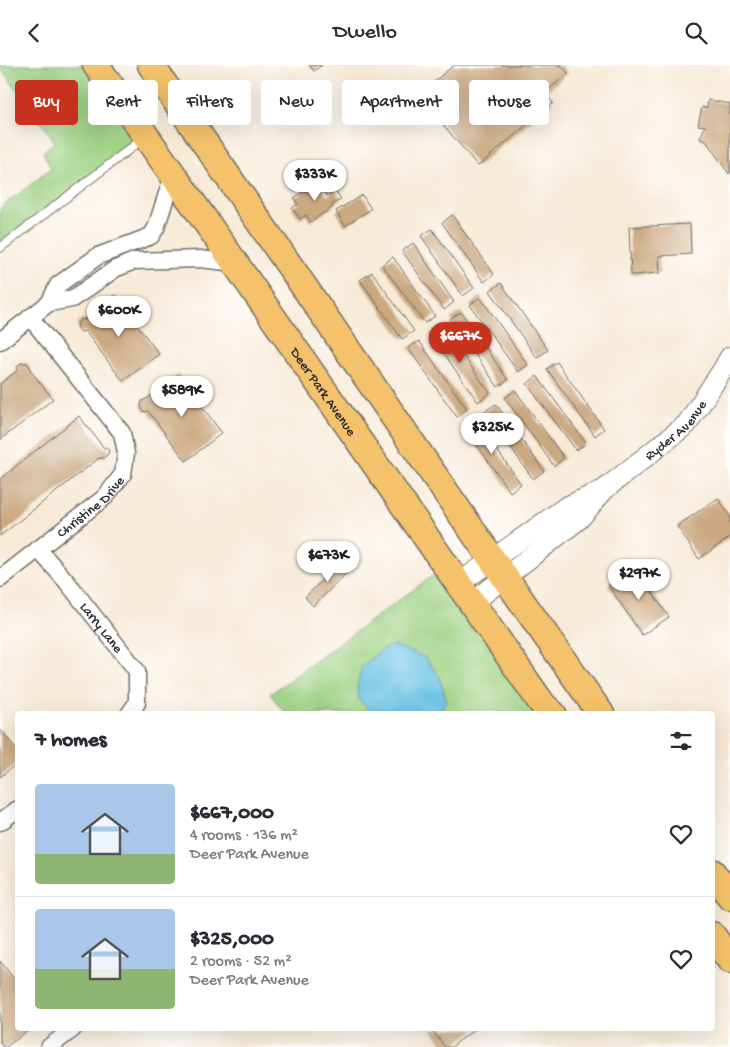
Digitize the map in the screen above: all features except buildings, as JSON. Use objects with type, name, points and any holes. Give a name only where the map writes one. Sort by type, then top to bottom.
[{"type":"main road","name":"Deer Park Avenue","points":[[96,65],[543,705],[550,711]]},
{"type":"main road","points":[[151,65],[599,711]]},
{"type":"main road","points":[[715,876],[730,896]]},
{"type":"main road","points":[[715,939],[730,960]]},
{"type":"street","points":[[49,303],[58,285],[98,256],[150,236],[156,229],[173,175]]},
{"type":"street","points":[[0,341],[49,303],[72,299],[115,269],[134,261],[200,259],[235,263]]},
{"type":"street","name":"Christine Drive","points":[[0,579],[105,497],[123,474],[126,453],[122,433],[30,317]]},
{"type":"street","name":"Ryder Avenue","points":[[465,593],[498,568],[579,519],[605,489],[687,424],[730,357]]},
{"type":"street","name":"Larry Lane","points":[[38,549],[67,582],[137,671],[137,703],[133,711]]},
{"type":"street","points":[[0,822],[15,811]]},
{"type":"street","points":[[49,1047],[70,1031]]},
{"type":"lane","points":[[0,247],[146,136]]},
{"type":"green space","points":[[0,65],[96,65],[107,80],[88,80],[88,125],[138,125],[146,136],[0,245],[0,208],[51,169],[43,152],[55,142],[43,125],[78,125],[78,80],[15,80],[15,87]]},
{"type":"green space","points":[[446,566],[543,705],[535,711],[284,711],[270,694]]},
{"type":"water","points":[[394,645],[426,658],[439,676],[447,701],[438,711],[369,711],[359,699],[357,688],[362,666],[381,650]]}]
